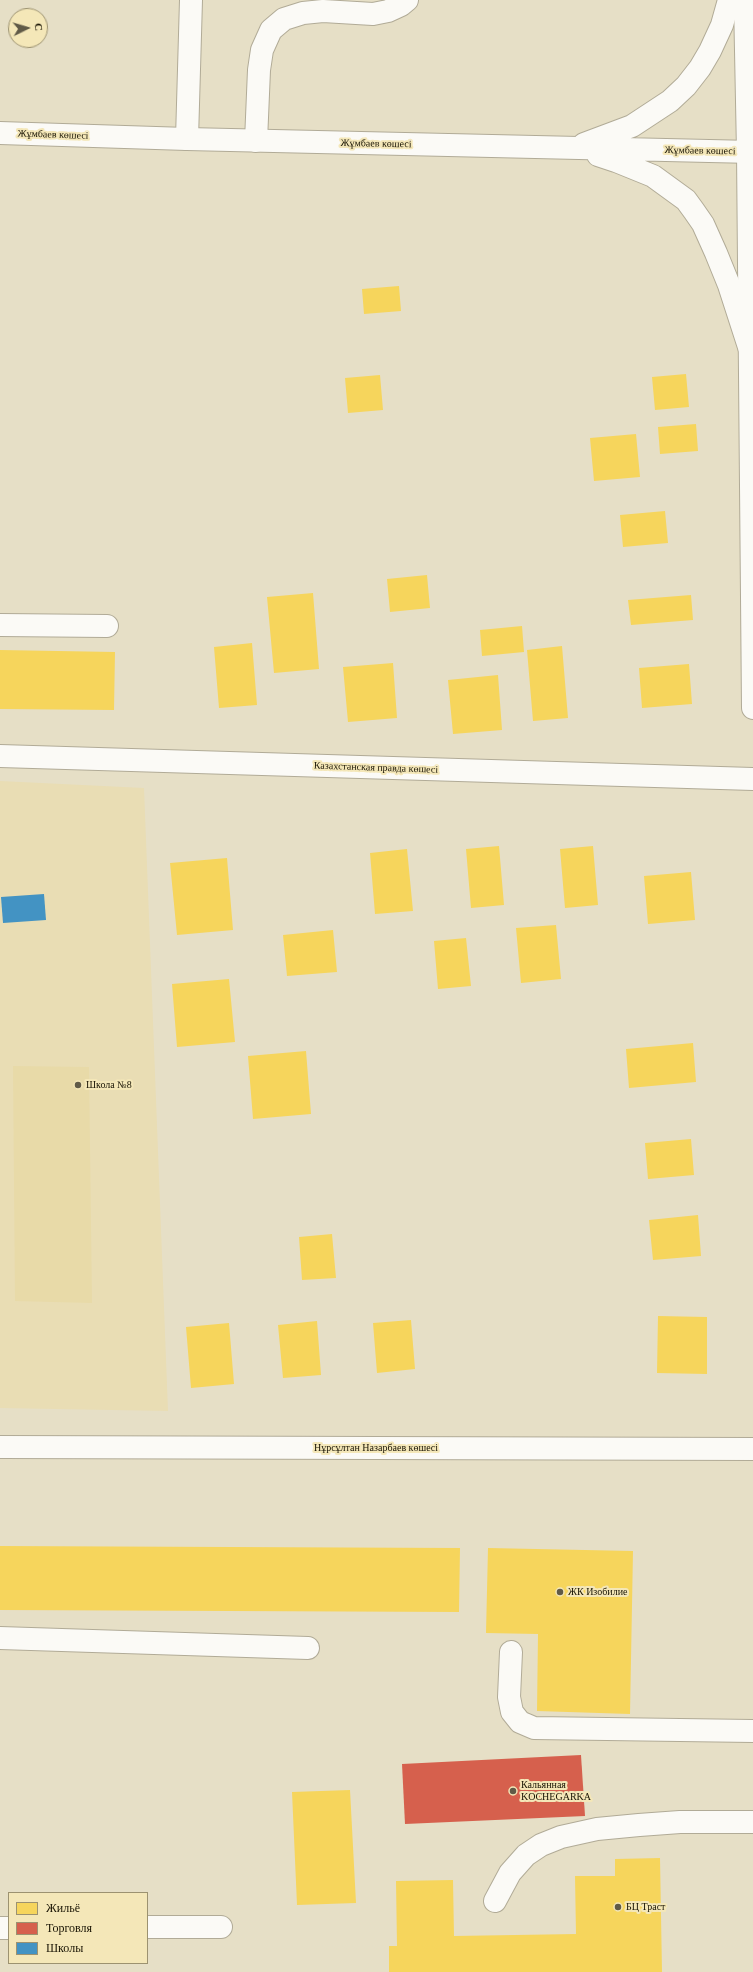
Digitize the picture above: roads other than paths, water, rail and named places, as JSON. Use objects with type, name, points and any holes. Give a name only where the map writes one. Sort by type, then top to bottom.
[{"type":"main road","points":[[187,140],[192,0]]},
{"type":"main road","points":[[256,141],[259,70],[262,50],[271,30],[284,19],[303,13],[323,11],[373,14],[388,11],[401,5],[407,0]]},
{"type":"main road","points":[[572,148],[632,126],[664,105],[686,86],[700,68],[710,51],[722,25],[729,0]]},
{"type":"main road","points":[[745,0],[751,152],[753,708]]},
{"type":"main road","name":"Жұмбаев көшесі","points":[[0,133],[187,140],[751,152]]},
{"type":"main road","points":[[572,148],[642,170],[665,184],[686,200],[703,224],[729,285],[752,346]]},
{"type":"main road","points":[[0,625],[107,626]]},
{"type":"main road","name":"Казахстанская правда көшесі","points":[[0,756],[753,779]]},
{"type":"main road","name":"Нұрсұлтан Назарбаев көшесі","points":[[0,1447],[753,1449]]},
{"type":"main road","points":[[0,1638],[308,1648]]},
{"type":"main road","points":[[511,1652],[509,1697],[512,1712],[520,1722],[534,1728],[753,1730]]},
{"type":"main road","points":[[495,1901],[510,1873],[526,1855],[541,1845],[561,1837],[597,1829],[639,1825],[680,1822],[753,1822]]},
{"type":"main road","points":[[148,1928],[221,1927]]},
{"type":"place","name":"Школа №8","points":[[78,1085]]},
{"type":"place","name":"ЖК Изобилие","points":[[560,1592]]},
{"type":"place","name":"Кальянная KOCHEGARKA","points":[[513,1791]]},
{"type":"place","name":"БЦ Траст","points":[[618,1907]]}]
